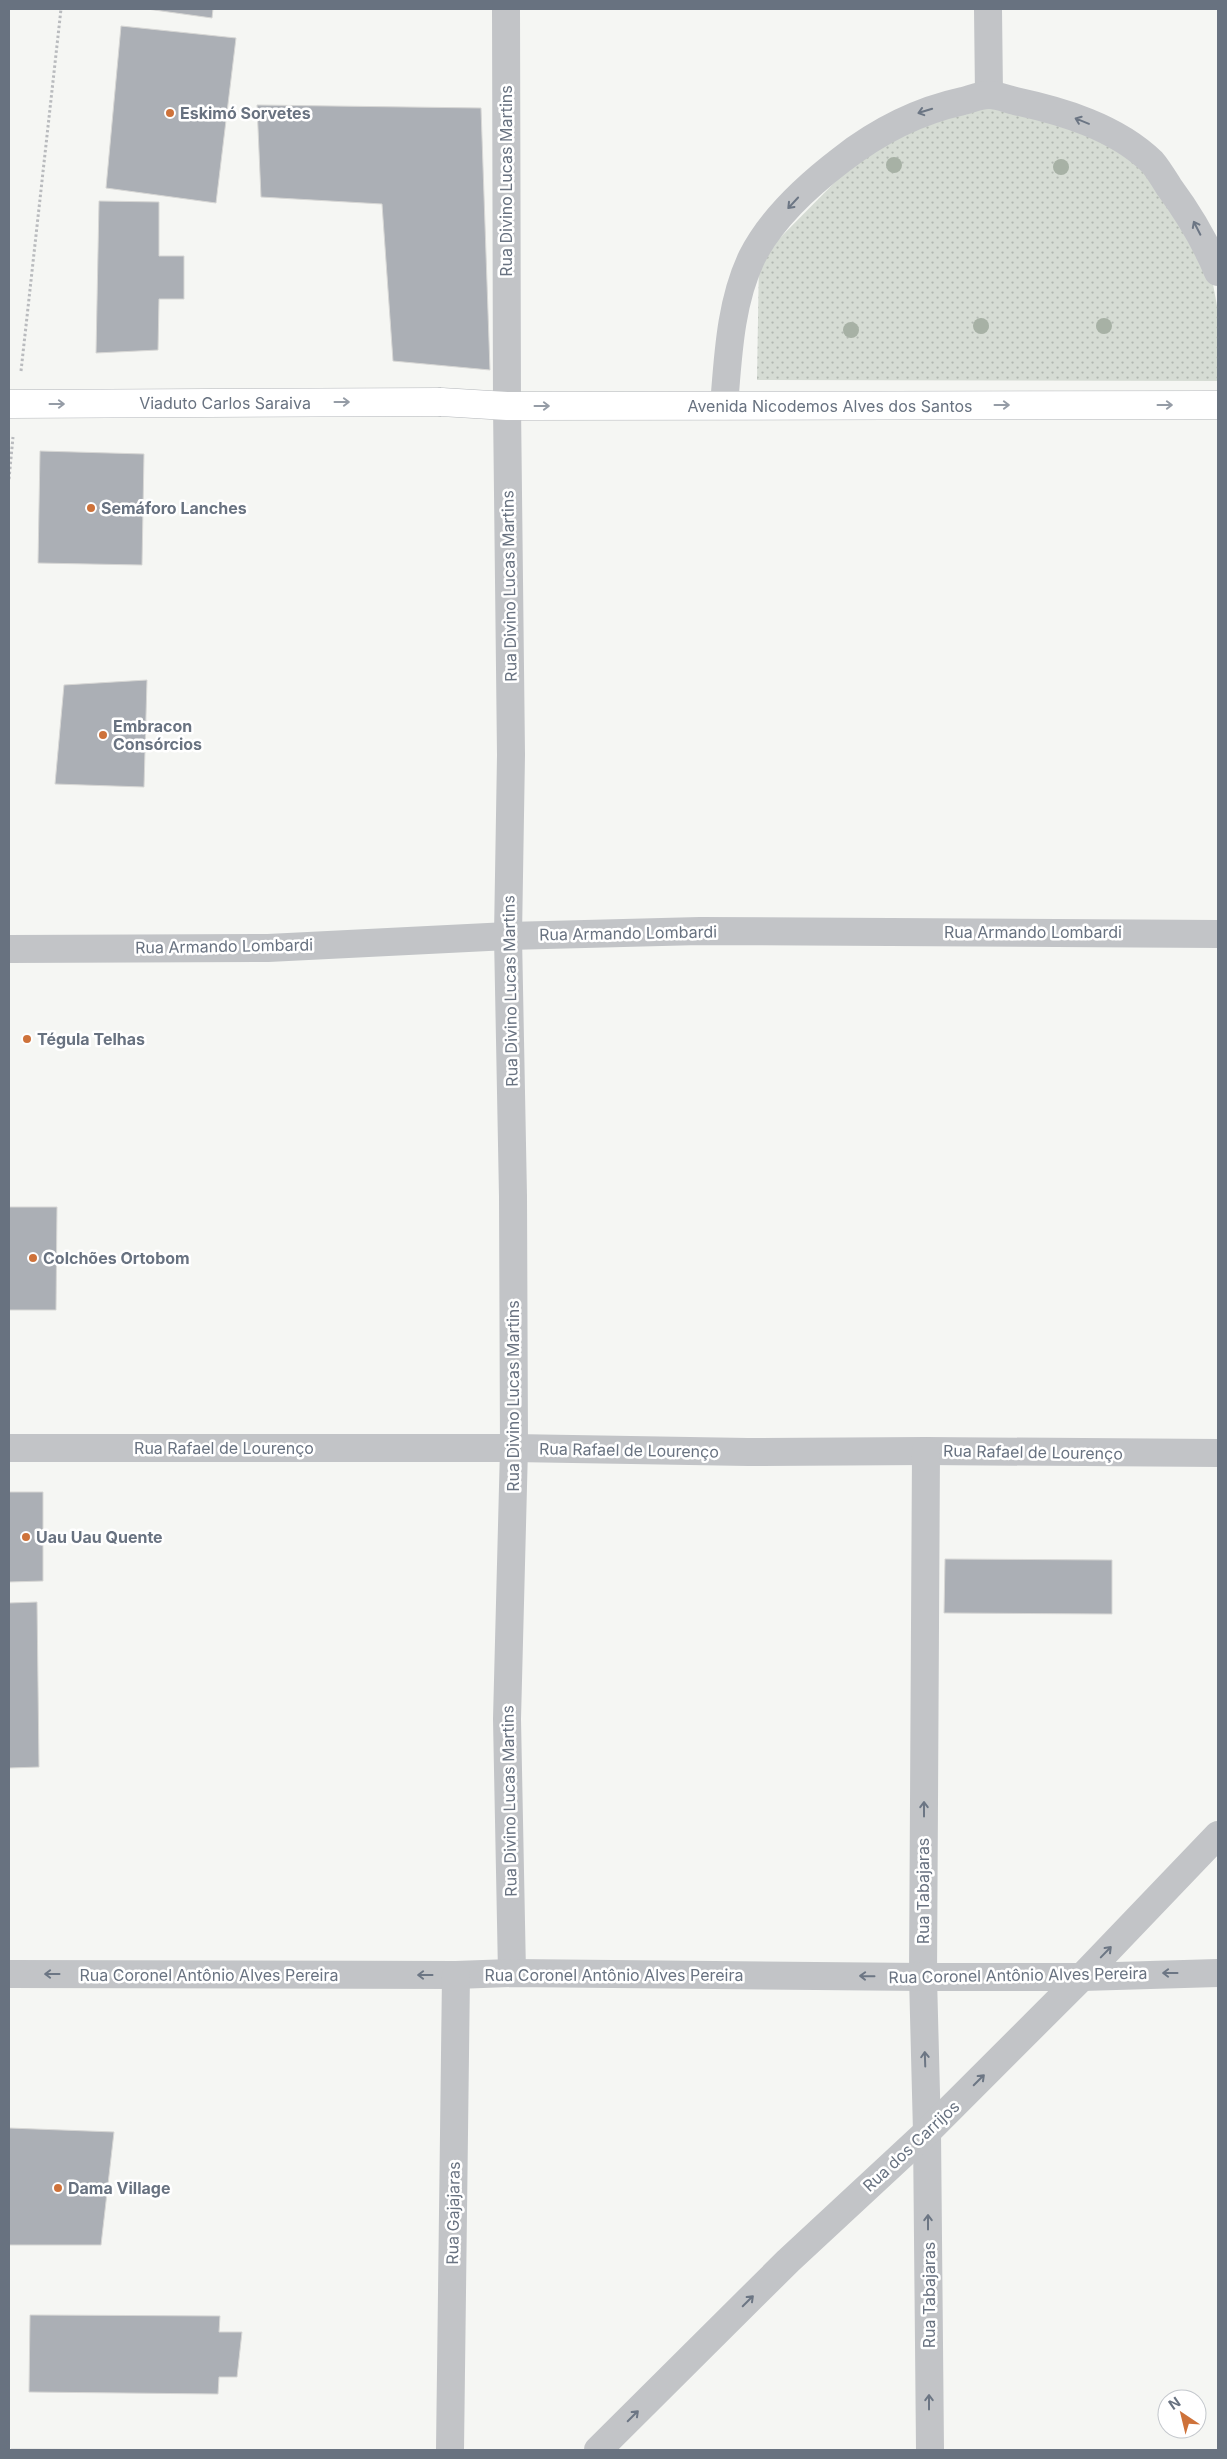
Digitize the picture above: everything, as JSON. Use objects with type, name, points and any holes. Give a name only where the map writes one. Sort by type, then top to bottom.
[{"type":"main road","name":"Viaduto Carlos Saraiva","points":[[14,405],[441,402]]},
{"type":"main road","name":"Avenida Nicodemos Alves dos Santos","points":[[441,402],[506,406],[1218,405]]},
{"type":"street","name":"Rua Divino Lucas Martins","points":[[506,9],[506,406],[511,755],[508,936],[513,1196],[514,1448],[507,1719],[512,1973]]},
{"type":"street","points":[[988,9],[989,95]]},
{"type":"street","points":[[724,406],[728,359],[739,293],[751,258],[776,221],[824,172],[888,127],[916,114],[989,95],[1034,105],[1073,117],[1114,134],[1134,147],[1153,163],[1193,220],[1218,272]]},
{"type":"street","name":"Rua Armando Lombardi","points":[[9,949],[268,948],[508,936],[700,931],[1218,934]]},
{"type":"street","name":"Rua Rafael de Lourenço","points":[[9,1448],[514,1448],[748,1452],[926,1451],[1218,1454]]},
{"type":"street","name":"Rua Tabajaras","points":[[926,1451],[923,1977],[927,2132],[930,2450]]},
{"type":"street","name":"Rua dos Carrijos","points":[[598,2450],[788,2261],[927,2132],[1082,1977],[1218,1835]]},
{"type":"street","name":"Rua Coronel Antônio Alves Pereira","points":[[9,1974],[456,1975],[512,1973],[1082,1977],[1218,1973]]},
{"type":"street","name":"Rua Gajajaras","points":[[450,2450],[456,1975]]},
{"type":"path","points":[[9,479],[14,405],[61,9]]},
{"type":"shaded area","points":[[980,106],[1034,113],[1139,158],[1210,268],[1218,311],[1218,381],[757,380],[759,259],[847,170],[913,122]]},
{"type":"building","points":[[147,9],[213,9],[212,18]]},
{"type":"building","name":"Eskimó Sorvetes","points":[[121,26],[236,38],[216,203],[106,188]]},
{"type":"building","points":[[257,105],[481,108],[490,370],[393,361],[382,204],[261,197]]},
{"type":"building","points":[[99,201],[159,202],[159,256],[184,256],[184,299],[159,299],[158,350],[96,353]]},
{"type":"building","name":"Semáforo Lanches","points":[[40,451],[144,454],[142,565],[38,563]]},
{"type":"building","name":"Embracon Consórcios","points":[[147,680],[144,787],[55,784],[64,685]]},
{"type":"building","name":"Colchões Ortobom","points":[[9,1207],[57,1207],[56,1310],[9,1310]]},
{"type":"building","name":"Uau Uau Quente","points":[[9,1492],[43,1492],[43,1581],[9,1582]]},
{"type":"building","points":[[945,1559],[1112,1560],[1112,1614],[944,1613]]},
{"type":"building","points":[[37,1602],[39,1767],[9,1768],[9,1603]]},
{"type":"building","name":"Dama Village","points":[[9,2128],[114,2132],[101,2245],[9,2245]]},
{"type":"building","points":[[30,2315],[220,2316],[219,2332],[242,2332],[237,2377],[219,2377],[218,2394],[29,2392]]},
{"type":"building","points":[[11,2449],[202,2450],[11,2450]]},
{"type":"place","name":"Eskimó Sorvetes","points":[[170,113]]},
{"type":"place","name":"Semáforo Lanches","points":[[91,508]]},
{"type":"place","name":"Embracon Consórcios","points":[[103,735]]},
{"type":"place","name":"Tégula Telhas","points":[[27,1039]]},
{"type":"place","name":"Colchões Ortobom","points":[[33,1258]]},
{"type":"place","name":"Uau Uau Quente","points":[[26,1537]]},
{"type":"place","name":"Dama Village","points":[[58,2188]]}]
